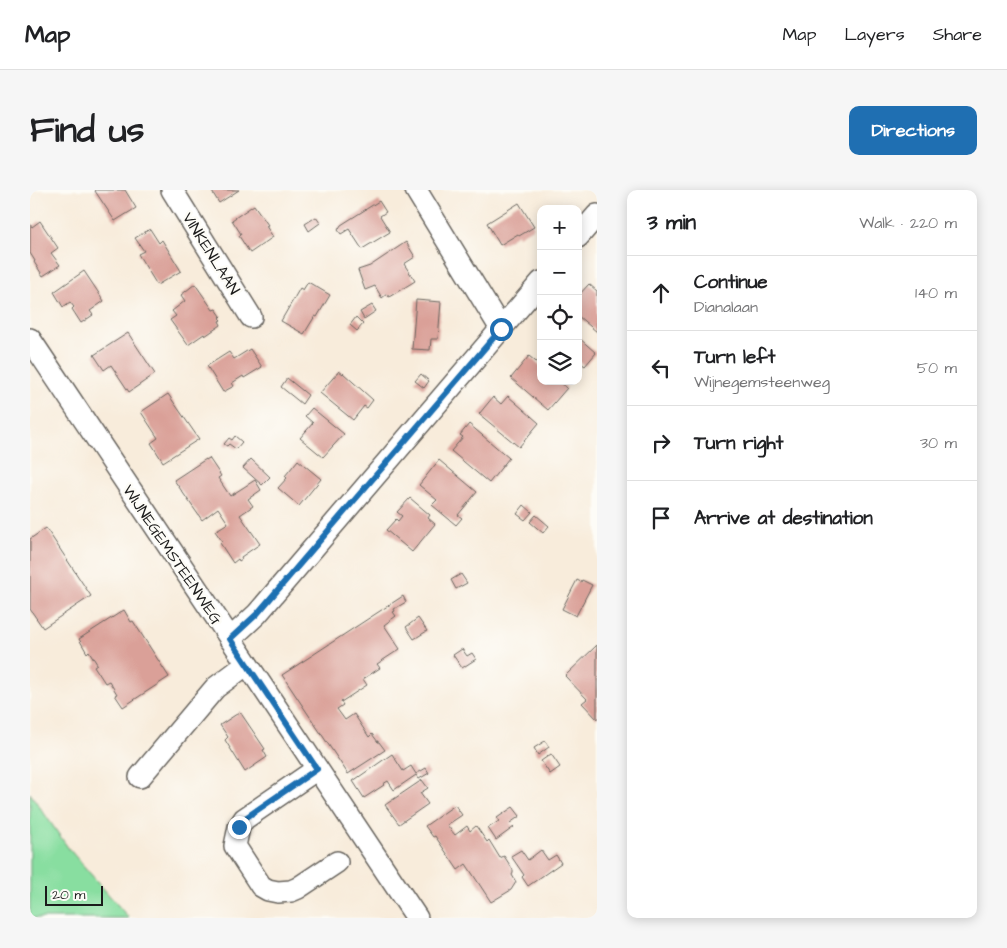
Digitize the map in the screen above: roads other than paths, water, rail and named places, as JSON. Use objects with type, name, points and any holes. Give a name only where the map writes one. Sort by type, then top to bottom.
[{"type":"street","name":"VINKENLAAN","points":[[172,190],[251,317]]},
{"type":"street","points":[[416,190],[501,329]]},
{"type":"street","points":[[582,232],[597,215]]},
{"type":"street","points":[[230,639],[257,614],[537,287]]},
{"type":"street","name":"WIJNEGEMSTEENWEG","points":[[30,339],[417,918]]},
{"type":"street","points":[[140,777],[215,688],[247,664]]},
{"type":"street","points":[[317,769],[244,819],[239,827],[236,846],[261,886],[278,892],[291,891],[298,888],[337,862]]}]
